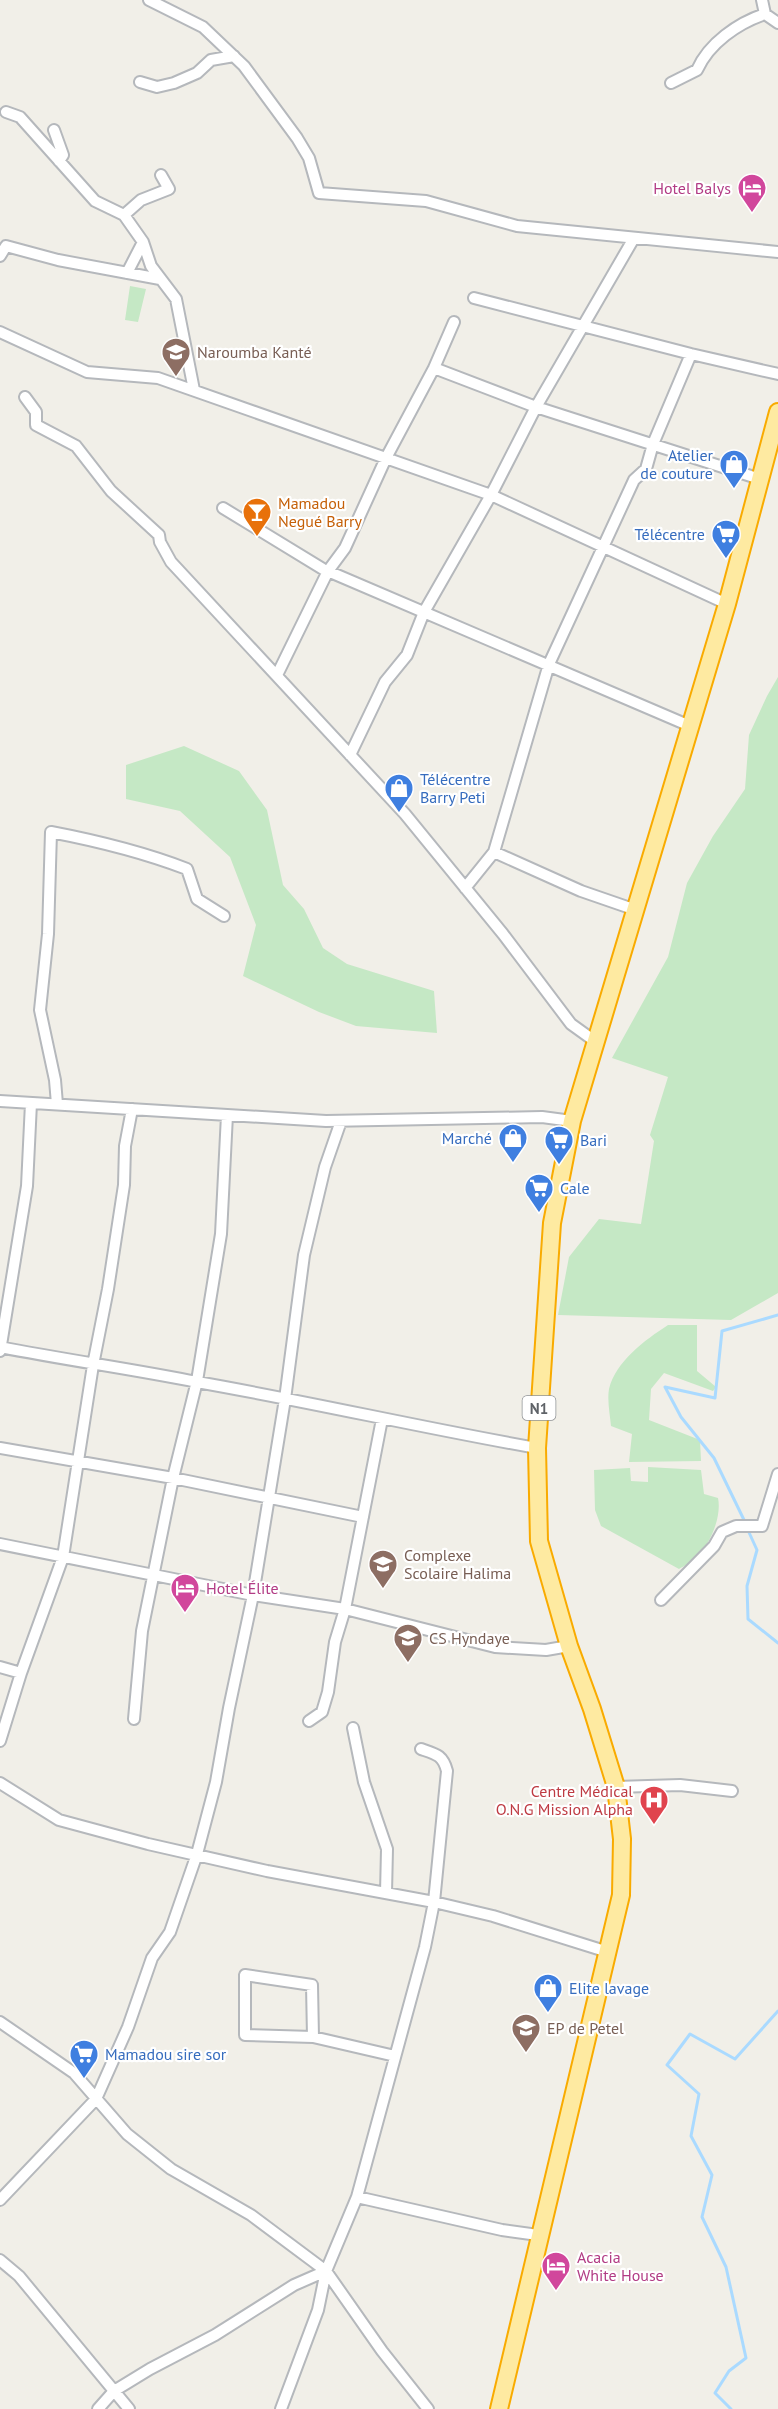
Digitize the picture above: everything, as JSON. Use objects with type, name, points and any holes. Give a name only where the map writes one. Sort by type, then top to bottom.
[{"type":"highway","name":"N1","points":[[499,2409],[538,2235],[609,1952],[621,1894],[622,1839],[616,1787],[592,1708],[569,1647],[539,1541],[537,1448],[552,1223],[572,1121],[727,604],[778,412]]},
{"type":"street","points":[[148,0],[203,27],[244,66],[309,158],[319,194],[426,201],[518,226],[778,252]]},
{"type":"street","points":[[762,0],[765,14],[778,23]]},
{"type":"street","points":[[671,83],[697,70],[703,55],[744,21],[765,14]]},
{"type":"street","points":[[140,82],[157,87],[174,83],[197,73],[211,60],[234,56]]},
{"type":"street","points":[[6,112],[20,117],[95,201],[124,215],[143,242],[151,266],[176,299],[194,390]]},
{"type":"street","points":[[54,130],[63,155],[59,161]]},
{"type":"street","points":[[124,215],[141,201],[170,189],[161,175]]},
{"type":"street","points":[[350,754],[385,682],[407,655],[424,612],[491,495],[536,407],[634,238]]},
{"type":"street","points":[[127,273],[143,242]]},
{"type":"street","points":[[0,256],[6,246],[58,260],[160,279]]},
{"type":"street","points":[[474,298],[778,374]]},
{"type":"street","points":[[277,675],[328,571],[345,548],[386,458],[434,368],[454,322]]},
{"type":"street","points":[[0,332],[87,372],[158,378],[491,495],[727,604]]},
{"type":"street","points":[[465,888],[494,852],[549,664],[634,480],[646,469],[653,444],[691,354]]},
{"type":"street","points":[[434,368],[536,407],[760,479]]},
{"type":"street","points":[[26,398],[36,412],[36,425],[76,446],[111,491],[159,535],[160,542],[171,562],[405,814],[572,1024],[596,1042]]},
{"type":"street","points":[[223,508],[328,571],[690,726]]},
{"type":"street","points":[[57,1104],[55,1080],[39,1010],[48,934],[51,832],[155,857],[187,869],[196,899],[224,916]]},
{"type":"street","points":[[494,852],[581,891],[636,909]]},
{"type":"street","points":[[0,1101],[342,1121],[542,1117],[572,1121]]},
{"type":"street","points":[[31,1103],[27,1186],[0,1349],[196,1381],[537,1448]]},
{"type":"street","points":[[0,1741],[21,1673],[63,1557],[93,1365],[110,1278],[124,1185],[125,1146],[132,1109]]},
{"type":"street","points":[[134,1719],[142,1631],[173,1478],[196,1381],[221,1234],[227,1115]]},
{"type":"street","points":[[0,2200],[96,2099],[128,2027],[152,1958],[170,1932],[197,1854],[216,1782],[229,1708],[254,1595],[285,1399],[304,1256],[325,1167],[342,1121]]},
{"type":"street","points":[[309,1721],[322,1712],[325,1704],[335,1642],[345,1609],[382,1419]]},
{"type":"street","points":[[0,1448],[173,1478],[363,1517]]},
{"type":"street","points":[[661,1600],[714,1546],[722,1532],[736,1526],[758,1527],[765,1520],[778,1474]]},
{"type":"street","points":[[0,1544],[254,1595],[345,1609],[495,1647],[546,1650],[569,1647]]},
{"type":"street","points":[[0,1667],[21,1673]]},
{"type":"street","points":[[353,1728],[364,1782],[387,1849],[386,1893]]},
{"type":"street","points":[[281,2409],[318,2310],[326,2271],[357,2198],[425,1947],[434,1902],[447,1771],[444,1760],[436,1754],[421,1749]]},
{"type":"street","points":[[0,1784],[59,1820],[267,1871],[434,1902],[493,1916],[609,1952]]},
{"type":"street","points":[[616,1787],[680,1785],[732,1791]]},
{"type":"street","points":[[313,2037],[312,1985],[245,1975],[245,2035],[313,2037],[395,2056]]},
{"type":"street","points":[[0,2022],[74,2073],[127,2134],[171,2169],[251,2215],[326,2271],[382,2351],[428,2409]]},
{"type":"street","points":[[357,2198],[502,2230],[538,2235]]},
{"type":"street","points":[[0,2260],[19,2276],[129,2409]]},
{"type":"street","points":[[98,2409],[114,2391],[150,2369],[215,2335],[294,2285],[326,2271]]},
{"type":"green space","points":[[130,286],[146,289],[138,322],[125,320]]},
{"type":"green space","points":[[778,677],[778,1293],[731,1320],[558,1315],[569,1257],[599,1219],[641,1224],[654,1141],[650,1135],[668,1077],[612,1058],[668,957],[687,883],[713,836],[745,789],[749,735]]},
{"type":"green space","points":[[184,746],[239,771],[267,810],[283,885],[304,909],[323,948],[347,964],[434,991],[437,1033],[356,1026],[319,1012],[243,976],[256,925],[230,857],[180,811],[126,799],[126,765]]},
{"type":"green space","points":[[668,1325],[697,1325],[697,1371],[716,1387],[713,1391],[664,1373],[651,1389],[649,1420],[700,1440],[701,1461],[629,1462],[632,1434],[611,1426],[609,1389],[618,1369],[632,1352]]},
{"type":"green space","points":[[648,1467],[701,1470],[704,1494],[718,1498],[718,1514],[710,1539],[695,1559],[679,1569],[601,1526],[595,1510],[594,1470],[630,1468],[631,1481],[648,1482]]},
{"type":"waterway","points":[[745,1522],[714,1458],[681,1417],[665,1387],[715,1398],[722,1331],[778,1315]]},
{"type":"waterway","points":[[747,1528],[757,1550],[747,1586],[748,1619],[778,1643]]},
{"type":"waterway","points":[[731,2409],[715,2393],[729,2371],[746,2358],[726,2267],[702,2217],[712,2175],[691,2136],[699,2094],[667,2065],[690,2034],[735,2059],[778,2011]]},
{"type":"place","name":"Hotel Balys","points":[[752,214]]},
{"type":"place","name":"Naroumba Kanté","points":[[176,378]]},
{"type":"place","name":"Atelier de couture","points":[[734,490]]},
{"type":"place","name":"Mamadou Negué Barry","points":[[257,538]]},
{"type":"place","name":"Télécentre","points":[[726,560]]},
{"type":"place","name":"Télécentre Barry Peti","points":[[399,814]]},
{"type":"place","name":"Marché","points":[[513,1164]]},
{"type":"place","name":"Bari","points":[[559,1166]]},
{"type":"place","name":"Cale","points":[[539,1214]]},
{"type":"place","name":"Complexe Scolaire Halima","points":[[383,1590]]},
{"type":"place","name":"Hotel Élite","points":[[185,1614]]},
{"type":"place","name":"CS Hyndaye","points":[[408,1664]]},
{"type":"place","name":"Centre Médical O.N.G Mission Alpha","points":[[654,1826]]},
{"type":"place","name":"Elite lavage","points":[[548,2014]]},
{"type":"place","name":"EP de Petel","points":[[526,2054]]},
{"type":"place","name":"Mamadou sire sor","points":[[84,2080]]},
{"type":"place","name":"Acacia White House","points":[[556,2292]]}]
